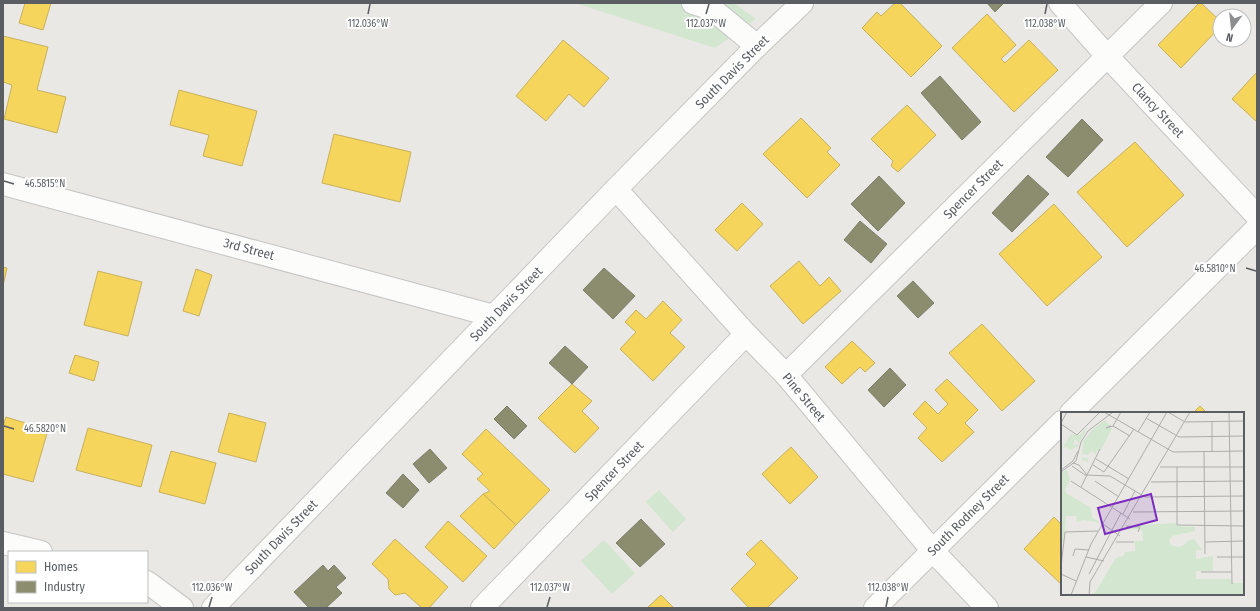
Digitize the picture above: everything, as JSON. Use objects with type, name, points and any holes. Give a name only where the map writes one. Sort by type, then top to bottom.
[{"type":"street","points":[[692,3],[712,9],[757,46]]},
{"type":"street","name":"South Davis Street","points":[[213,608],[616,189],[757,46],[802,3]]},
{"type":"street","name":"Clancy Street","points":[[1060,3],[1107,56],[1257,216]]},
{"type":"street","name":"Spencer Street","points":[[786,375],[1160,3]]},
{"type":"street","name":"3rd Street","points":[[3,184],[494,316]]},
{"type":"street","name":"Pine Street","points":[[616,189],[746,334],[786,375],[932,550],[987,608]]},
{"type":"street","points":[[1072,412],[1257,228]]},
{"type":"street","name":"Spencer Street","points":[[482,608],[746,334]]},
{"type":"street","name":"South Rodney Street","points":[[875,608],[1061,423]]},
{"type":"street","points":[[3,543],[37,551]]},
{"type":"street","points":[[148,583],[182,608]]},
{"type":"green space","points":[[575,3],[734,3],[756,19],[715,48]]},
{"type":"green space","points":[[659,490],[686,519],[673,532],[646,502]]},
{"type":"green space","points":[[604,540],[635,573],[612,594],[581,561]]},
{"type":"building: Homes","points":[[25,3],[51,3],[43,30],[19,23]]},
{"type":"building: Homes","points":[[895,3],[900,3],[942,46],[911,77],[862,28],[877,12],[881,16]]},
{"type":"building: Homes","points":[[1199,3],[1201,3],[1212,13],[1212,35],[1181,68],[1158,45]]},
{"type":"building: Homes","points":[[987,14],[1016,45],[1001,59],[1005,63],[1029,40],[1058,70],[1014,112],[952,48]]},
{"type":"building: Homes","points":[[3,36],[48,47],[37,90],[66,97],[57,133],[4,119],[12,85],[3,82]]},
{"type":"building: Homes","points":[[563,40],[609,78],[584,107],[569,94],[546,121],[516,96]]},
{"type":"building: Homes","points":[[1257,72],[1257,122],[1232,99]]},
{"type":"building: Homes","points":[[179,90],[257,111],[242,166],[203,156],[209,135],[170,125]]},
{"type":"building: Homes","points":[[907,105],[936,135],[898,172],[891,166],[893,161],[871,139]]},
{"type":"building: Homes","points":[[801,118],[831,148],[827,152],[840,165],[807,198],[763,154]]},
{"type":"building: Homes","points":[[334,134],[411,152],[400,202],[322,183]]},
{"type":"building: Homes","points":[[1135,142],[1184,195],[1127,247],[1077,192]]},
{"type":"building: Homes","points":[[742,203],[763,224],[737,251],[715,230]]},
{"type":"building: Homes","points":[[1054,204],[1102,257],[1047,306],[999,254]]},
{"type":"building: Homes","points":[[799,261],[820,286],[829,277],[841,291],[803,324],[770,286]]},
{"type":"building: Homes","points":[[3,267],[7,268],[3,286]]},
{"type":"building: Homes","points":[[196,269],[212,275],[199,316],[183,311]]},
{"type":"building: Homes","points":[[98,271],[142,282],[128,336],[84,325]]},
{"type":"building: Homes","points":[[663,301],[682,320],[670,333],[685,347],[653,381],[620,349],[636,332],[625,322],[636,310],[646,319]]},
{"type":"building: Homes","points":[[982,324],[1035,381],[1002,411],[949,353]]},
{"type":"building: Homes","points":[[852,341],[875,363],[865,372],[860,367],[842,384],[825,367]]},
{"type":"building: Homes","points":[[75,355],[99,362],[94,381],[69,373]]},
{"type":"building: Homes","points":[[947,379],[978,410],[965,423],[974,432],[942,462],[918,438],[927,428],[913,414],[925,401],[938,414],[948,404],[935,390]]},
{"type":"building: Homes","points":[[572,384],[592,401],[582,411],[599,428],[575,453],[538,418]]},
{"type":"building: Homes","points":[[1200,406],[1206,412],[1194,412]]},
{"type":"building: Homes","points":[[229,413],[266,423],[256,462],[218,452]]},
{"type":"building: Homes","points":[[6,417],[48,430],[33,482],[3,474],[3,426]]},
{"type":"building: Homes","points":[[88,428],[152,445],[141,487],[76,470]]},
{"type":"building: Homes","points":[[486,429],[550,490],[516,525],[483,494],[490,491],[477,479],[483,474],[462,454]]},
{"type":"building: Homes","points":[[791,447],[818,477],[790,504],[762,474]]},
{"type":"building: Homes","points":[[171,451],[216,463],[205,504],[159,492]]},
{"type":"building: Homes","points":[[483,494],[516,525],[494,549],[460,516]]},
{"type":"building: Homes","points":[[1054,517],[1061,524],[1061,584],[1024,549]]},
{"type":"building: Homes","points":[[448,521],[487,556],[463,582],[425,547]]},
{"type":"building: Homes","points":[[395,539],[448,587],[429,608],[422,608],[405,593],[395,595],[389,589],[388,579],[372,564]]},
{"type":"building: Homes","points":[[761,540],[798,578],[767,608],[749,608],[731,589],[756,564],[746,554]]},
{"type":"building: Homes","points":[[661,595],[674,608],[647,608]]},
{"type":"building: Industry","points":[[987,3],[1004,3],[995,12]]},
{"type":"building: Industry","points":[[940,76],[981,122],[962,140],[921,93]]},
{"type":"building: Industry","points":[[1082,119],[1103,140],[1068,177],[1046,157]]},
{"type":"building: Industry","points":[[1028,175],[1049,194],[1012,232],[992,213]]},
{"type":"building: Industry","points":[[879,176],[905,203],[878,231],[851,204]]},
{"type":"building: Industry","points":[[860,221],[887,244],[871,263],[844,240]]},
{"type":"building: Industry","points":[[604,268],[635,296],[613,319],[583,290]]},
{"type":"building: Industry","points":[[913,281],[934,303],[918,318],[897,296]]},
{"type":"building: Industry","points":[[565,346],[588,367],[572,384],[549,363]]},
{"type":"building: Industry","points":[[890,368],[906,385],[884,407],[868,390]]},
{"type":"building: Industry","points":[[507,406],[527,426],[514,439],[494,419]]},
{"type":"building: Industry","points":[[430,449],[447,468],[429,483],[413,464]]},
{"type":"building: Industry","points":[[403,474],[419,490],[403,508],[386,493]]},
{"type":"building: Industry","points":[[641,519],[665,544],[640,567],[616,543]]},
{"type":"building: Industry","points":[[323,565],[328,571],[334,565],[346,578],[336,587],[342,593],[326,608],[309,608],[294,592]]}]
